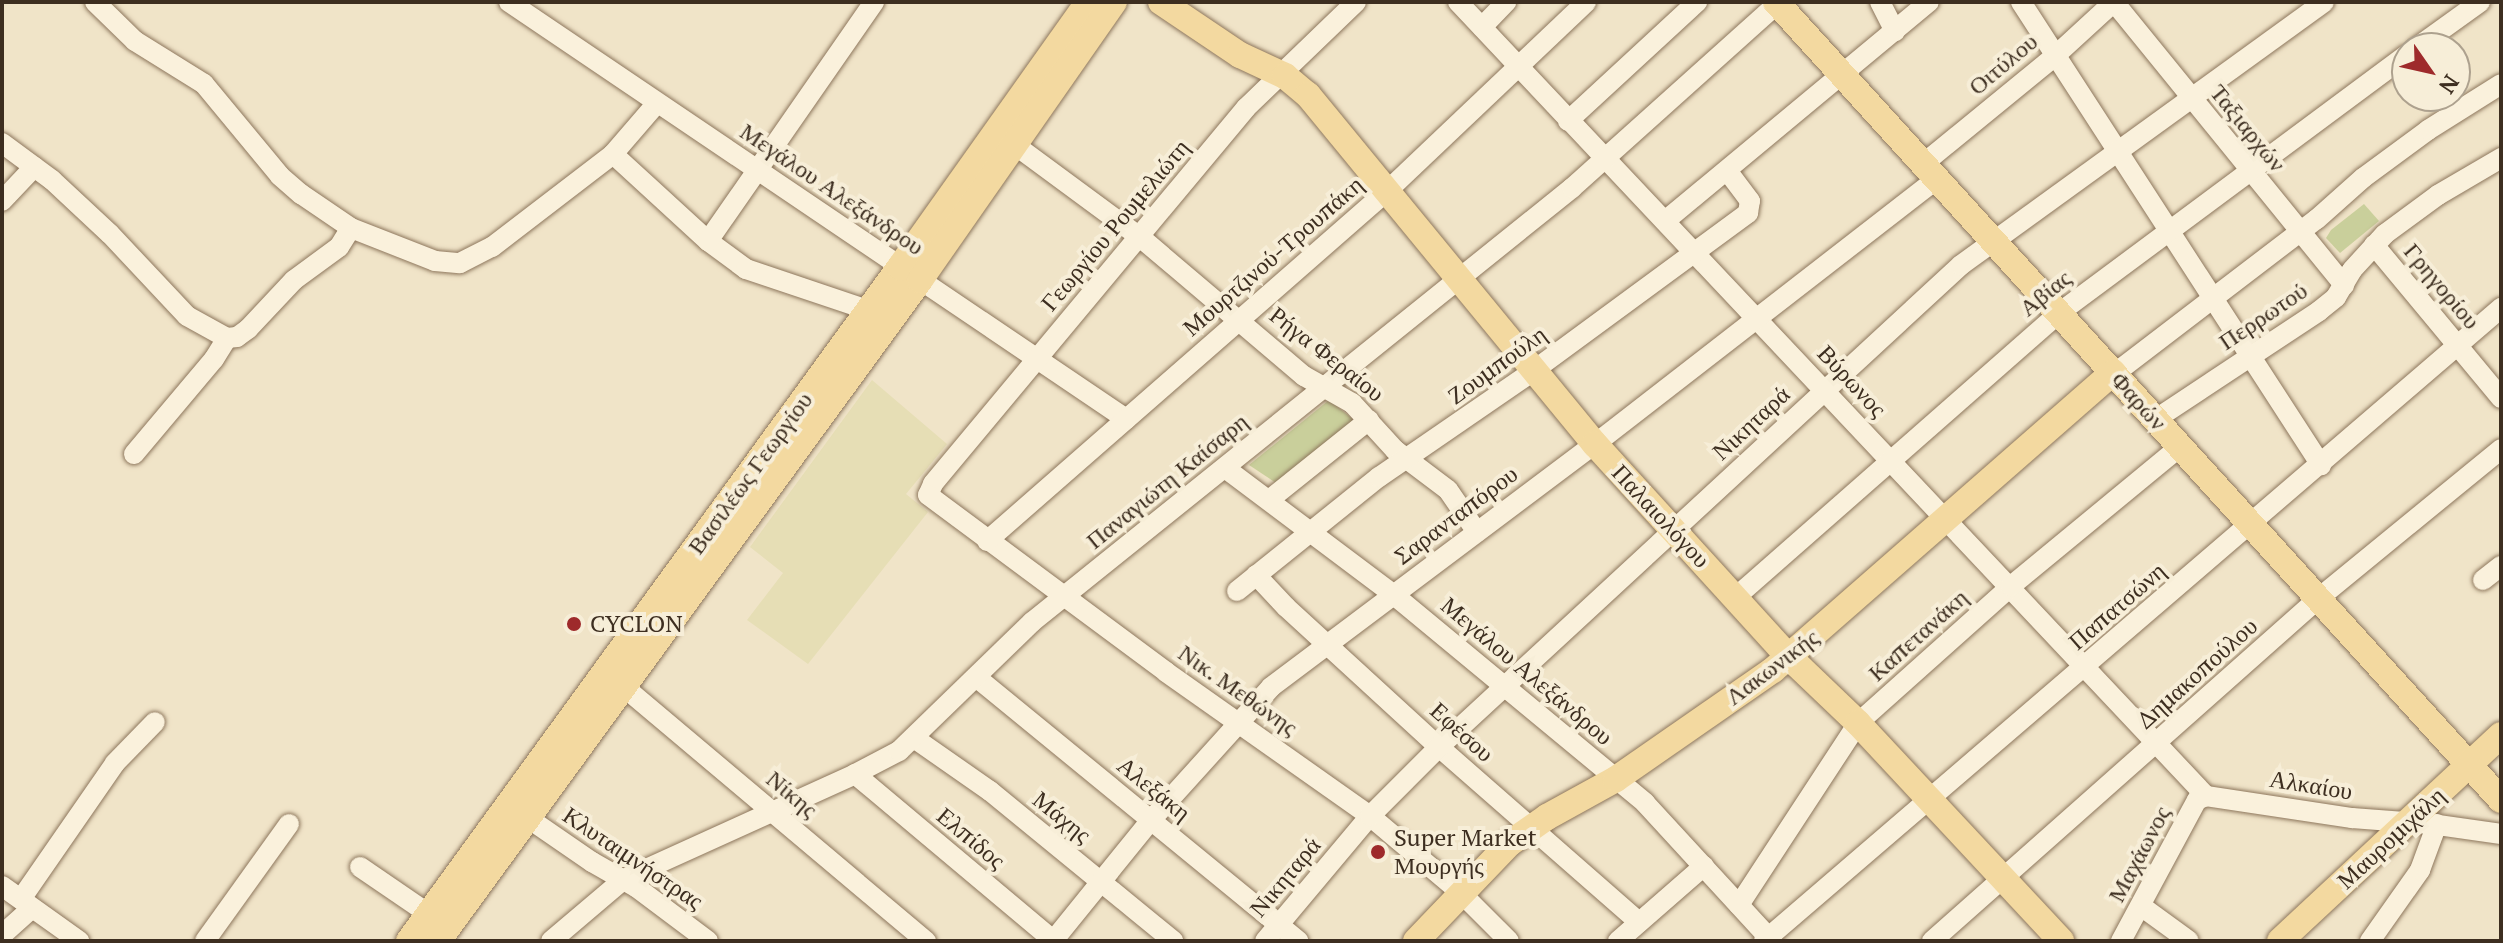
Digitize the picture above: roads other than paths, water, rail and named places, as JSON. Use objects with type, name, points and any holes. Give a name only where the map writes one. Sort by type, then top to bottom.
[{"type":"main road","name":"Βασιλέως Γεωργίου","points":[[438,941],[624,687],[910,273],[1088,2]]},
{"type":"main road","name":"Βασιλέως Γεωργίου","points":[[409,941],[868,310],[910,273],[1015,145],[1114,2]]},
{"type":"main road","name":"Παλαιολόγου","points":[[1161,2],[1240,55],[1281,74],[1308,95],[1595,444],[1789,657],[1858,723],[2061,941]]},
{"type":"main road","name":"Φαρών","points":[[1777,3],[2501,800]]},
{"type":"main road","name":"Λακωνικής","points":[[1416,941],[1503,850],[1531,828],[1616,779],[1789,657],[2114,373]]},
{"type":"main road","name":"Μαυρομιχάλη","points":[[2280,941],[2501,735]]},
{"type":"street","points":[[95,2],[135,41],[204,84],[280,176],[351,228],[435,261],[460,263],[492,247],[613,154],[657,103]]},
{"type":"street","name":"Μεγάλου Αλεξάνδρου","points":[[509,2],[1126,419]]},
{"type":"street","points":[[708,241],[874,2]]},
{"type":"street","name":"Γεωργίου Ρουμελιώτη","points":[[928,495],[1246,108],[1356,2]]},
{"type":"street","name":"Βύρωνος","points":[[1458,2],[2206,796]]},
{"type":"street","points":[[1482,27],[1506,2]]},
{"type":"street","name":"Μουρτζινού-Τρουπάκη","points":[[987,541],[1386,192],[1586,2]]},
{"type":"street","points":[[1568,121],[1697,2]]},
{"type":"street","points":[[1880,2],[1895,31]]},
{"type":"street","points":[[1665,221],[1728,172],[1929,2]]},
{"type":"street","points":[[2021,2],[2321,465]]},
{"type":"street","name":"Οιτύλου","points":[[1930,172],[2114,2]]},
{"type":"street","name":"Ταξιαρχών","points":[[2114,2],[2344,285]]},
{"type":"street","name":"Νικηταρά","points":[[1265,941],[1370,816],[1439,747],[1992,239],[2324,2]]},
{"type":"street","points":[[2438,32],[2480,2]]},
{"type":"street","name":"Παναγιώτη Καίσαρη","points":[[551,941],[624,879],[887,759],[914,738],[1018,634],[1605,160],[1777,3]]},
{"type":"street","name":"Αβίας","points":[[1736,597],[2059,313],[2391,67]]},
{"type":"street","points":[[2114,373],[2428,130],[2501,84]]},
{"type":"street","points":[[2,143],[110,234],[187,316],[227,338],[237,337],[248,329],[294,280],[339,247],[351,228]]},
{"type":"street","name":"Ρήγα Φεραίου","points":[[1015,145],[1140,237],[1242,320],[1304,376],[1326,386],[1369,420],[1407,460],[1448,490],[1477,532]]},
{"type":"street","points":[[613,154],[708,241],[746,269],[868,310]]},
{"type":"street","name":"Περρωτού","points":[[2156,419],[2319,311],[2336,297],[2374,245],[2438,195],[2501,158]]},
{"type":"street","points":[[2,201],[34,167]]},
{"type":"street","name":"Ζουμπούλη","points":[[1237,591],[1379,477],[1533,371],[1751,210],[1750,201],[1728,172]]},
{"type":"street","name":"Σαρανταπόρου","points":[[1054,941],[1151,820],[1271,687],[1595,444],[1757,317],[1930,172]]},
{"type":"street","name":"Γρηγορίου","points":[[2374,245],[2501,398]]},
{"type":"street","name":"Παπατσώνη","points":[[1768,940],[2501,308]]},
{"type":"street","points":[[134,454],[205,370],[227,338]]},
{"type":"street","points":[[1269,500],[1369,420]]},
{"type":"street","name":"Καπετανάκη","points":[[1739,905],[1858,723],[2011,586],[2181,446]]},
{"type":"street","name":"Δημακοπούλου","points":[[1932,941],[2319,598],[2501,449]]},
{"type":"street","name":"Μεγάλου Αλεξάνδρου","points":[[1225,468],[1312,530],[1394,595],[1650,808],[1768,940]]},
{"type":"street","name":"Νικ. Μεθώνης","points":[[928,495],[1166,672],[1370,816],[1460,892],[1509,941]]},
{"type":"street","points":[[2483,580],[2501,566]]},
{"type":"street","name":"Εφέσου","points":[[1256,575],[1439,747],[1639,922]]},
{"type":"street","name":"Αλεξάκη","points":[[976,677],[1299,941]]},
{"type":"street","name":"Νίκης","points":[[624,687],[926,941]]},
{"type":"street","points":[[2,935],[26,904],[115,763],[155,722]]},
{"type":"street","name":"Μάχης","points":[[914,738],[990,791],[1173,941]]},
{"type":"street","name":"Ελπίδος","points":[[855,774],[1054,941]]},
{"type":"street","name":"Αλκαίου","points":[[2206,796],[2501,834]]},
{"type":"street","name":"Μαχάωνος","points":[[2121,941],[2197,800],[2206,796]]},
{"type":"street","name":"Κλυταιμνήστρας","points":[[528,818],[592,862],[624,879],[708,941]]},
{"type":"street","points":[[205,941],[289,824]]},
{"type":"street","points":[[2370,941],[2420,870],[2437,824]]},
{"type":"street","points":[[1618,941],[1704,866]]},
{"type":"street","points":[[360,867],[429,914]]},
{"type":"street","points":[[2,886],[79,941]]},
{"type":"street","points":[[2141,906],[2189,941]]},
{"type":"place","name":"CYCLON","points":[[574,624]]},
{"type":"place","name":"Super Market Μουργής","points":[[1378,852]]}]
